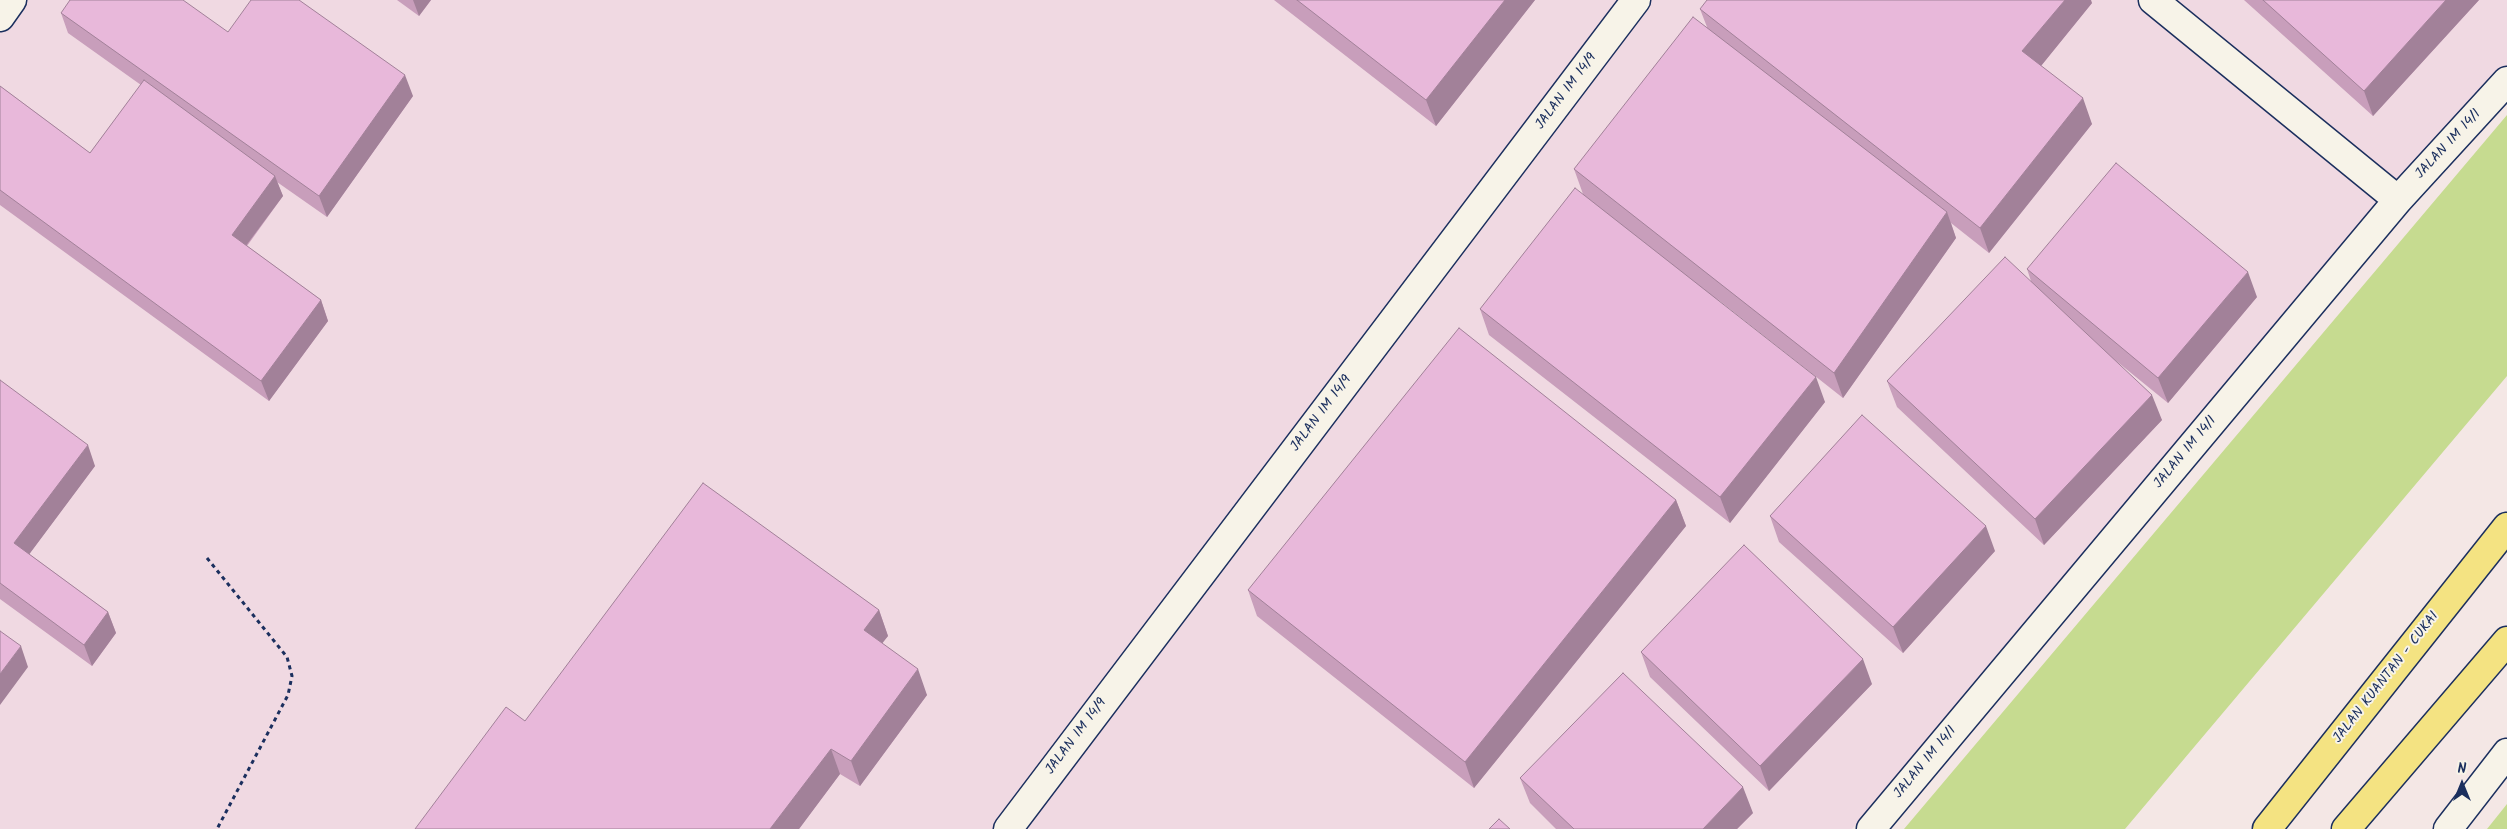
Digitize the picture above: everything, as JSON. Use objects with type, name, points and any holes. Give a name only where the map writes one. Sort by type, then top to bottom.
[{"type":"highway","name":"JALAN KUANTAN - CUKAI","points":[[2267,829],[2507,527]]},
{"type":"highway","points":[[2346,829],[2507,641]]},
{"type":"street","points":[[0,17],[12,0]]},
{"type":"street","name":"JALAN IM 14/9","points":[[1008,829],[1636,0]]},
{"type":"street","points":[[2153,0],[2398,200]]},
{"type":"street","name":"JALAN IM 14/1","points":[[1871,829],[2398,200],[2507,82]]},
{"type":"street","points":[[2448,829],[2507,753]]},
{"type":"path","points":[[207,558],[287,657],[292,676],[288,695],[217,829]]},
{"type":"shaded area","points":[[0,0],[2507,0],[2507,81],[2398,200],[1852,829],[0,829]]},
{"type":"green space","points":[[2507,115],[2507,376],[2125,829],[1904,829]]},
{"type":"green space","points":[[2507,804],[2507,829],[2487,829]]},
{"type":"building","points":[[70,0],[183,0],[228,32],[251,0],[299,0],[405,75],[319,196],[61,13]]},
{"type":"building","points":[[1297,0],[1505,0],[1426,100]]},
{"type":"building","points":[[1707,0],[2065,0],[2022,51],[2083,98],[1980,228],[1700,9]]},
{"type":"building","points":[[2263,0],[2446,0],[2364,91]]},
{"type":"building","points":[[1693,17],[1947,212],[1834,373],[1574,169]]},
{"type":"building","points":[[144,80],[275,176],[232,235],[321,300],[261,381],[0,190],[0,86],[90,153]]},
{"type":"building","points":[[2116,163],[2248,272],[2158,378],[2027,269]]},
{"type":"building","points":[[1575,188],[1816,377],[1720,497],[1480,309]]},
{"type":"building","points":[[2005,257],[2152,395],[2035,519],[1887,381]]},
{"type":"building","points":[[1459,328],[1676,500],[1465,762],[1248,590]]},
{"type":"building","points":[[0,380],[88,445],[14,543],[108,612],[84,645],[0,583]]},
{"type":"building","points":[[1862,415],[1986,526],[1893,627],[1770,516]]},
{"type":"building","points":[[703,483],[879,610],[864,630],[918,669],[851,761],[831,749],[770,829],[415,829],[506,707],[525,721]]},
{"type":"building","points":[[1744,545],[1863,659],[1760,766],[1641,652]]},
{"type":"building","points":[[0,631],[21,646],[0,674]]},
{"type":"building","points":[[1623,673],[1743,787],[1703,829],[1574,829],[1520,778]]},
{"type":"building","points":[[1499,819],[1510,829],[1489,829]]}]
